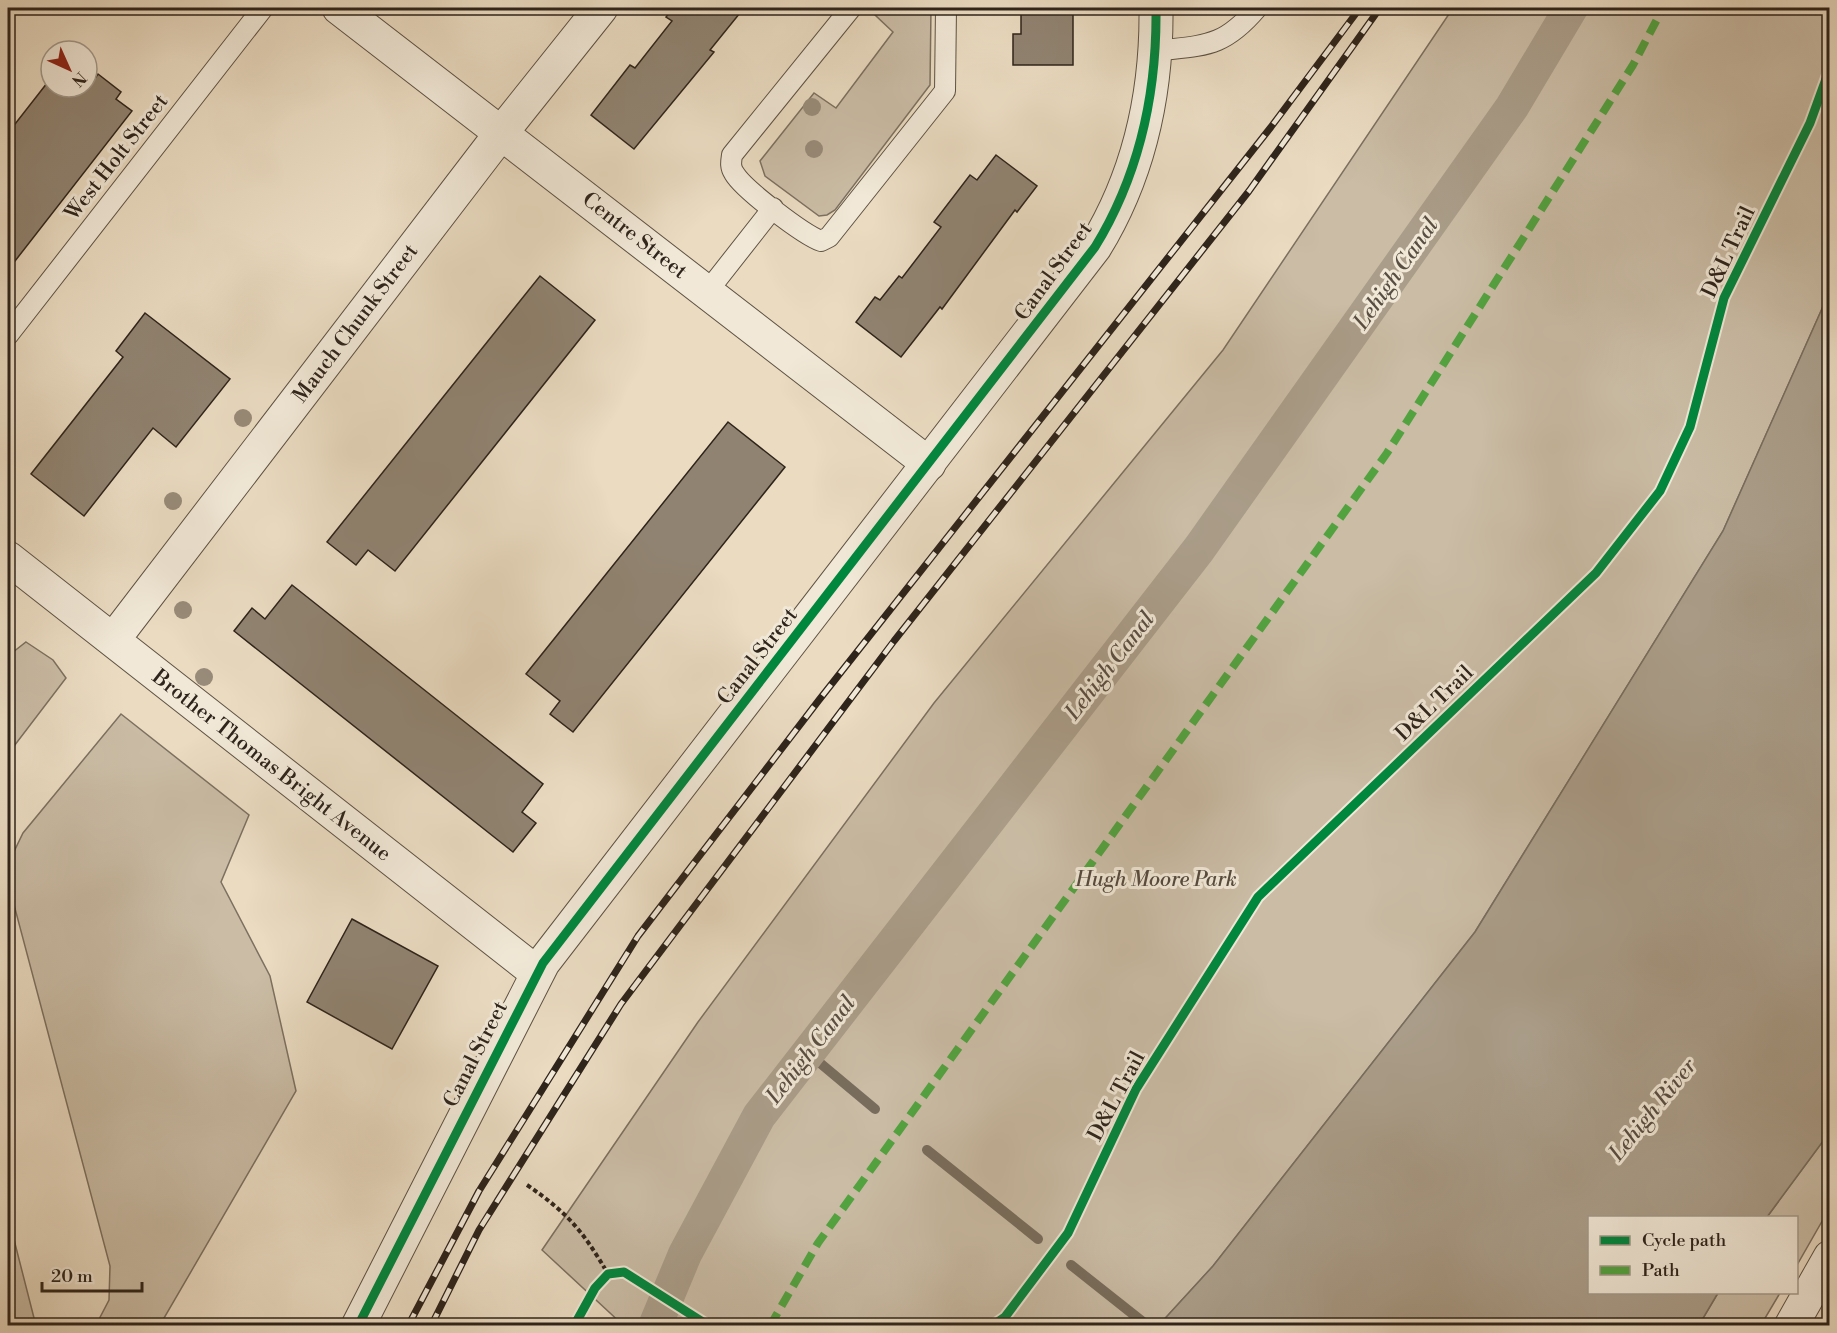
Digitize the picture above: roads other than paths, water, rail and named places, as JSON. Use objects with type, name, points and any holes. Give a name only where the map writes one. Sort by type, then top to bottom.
[{"type":"street","name":"Centre Street","points":[[339,8],[929,464]]},
{"type":"street","name":"Mauch Chunk Street","points":[[113,640],[502,132],[601,8]]},
{"type":"street","name":"Canal Street","points":[[358,1326],[537,973],[557,943],[1072,280],[1110,223],[1128,181],[1144,128],[1155,51],[1156,8]]},
{"type":"street","name":"Brother Thomas Bright Avenue","points":[[8,558],[537,973]]},
{"type":"street","points":[[1791,1326],[1830,1257]]},
{"type":"lane","name":"West Holt Street","points":[[8,335],[262,8]]},
{"type":"lane","points":[[851,8],[732,155],[730,165],[735,176],[773,208],[810,237],[821,241],[830,237],[945,91],[946,8]]},
{"type":"lane","points":[[1155,51],[1216,43],[1236,31],[1257,8]]},
{"type":"lane","points":[[707,292],[773,208]]},
{"type":"water","name":"Lehigh River","points":[[1829,293],[1829,1133],[1768,1216],[1588,1216],[1588,1294],[1717,1294],[1699,1325],[1159,1325],[1213,1266],[1475,932],[1723,531]]},
{"type":"waterway","name":"Lehigh Canal","points":[[655,1326],[685,1254],[759,1116],[1199,549],[1512,107],[1571,8]]},
{"type":"waterway","points":[[808,1053],[875,1109]]},
{"type":"waterway","points":[[927,1150],[1038,1239]]},
{"type":"waterway","points":[[1071,1265],[1148,1326]]},
{"type":"railway","points":[[408,1326],[479,1191],[638,936],[819,700],[1271,127],[1360,8]]},
{"type":"railway","points":[[431,1326],[479,1230],[621,1004],[894,641],[1249,191],[1380,8]]},
{"type":"park label","name":"Hugh Moore Park","points":[[1156,879]]}]
